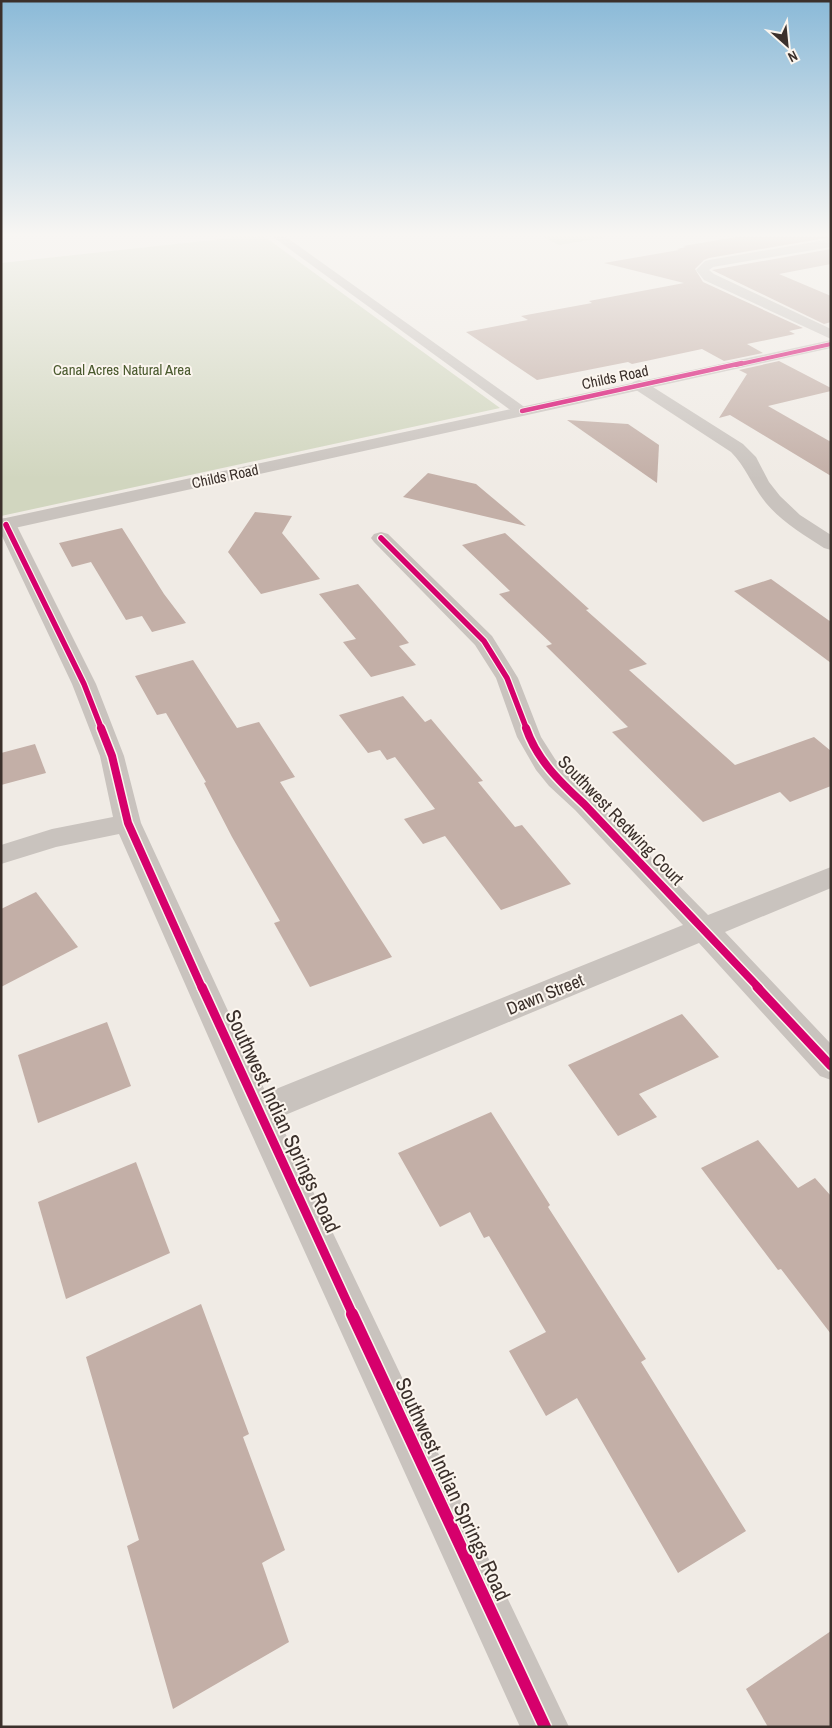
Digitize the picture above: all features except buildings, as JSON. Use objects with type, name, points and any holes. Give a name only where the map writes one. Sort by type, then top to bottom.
[{"type":"street","points":[[392,318],[522,411]]},
{"type":"street","points":[[796,318],[831,334]]},
{"type":"street","name":"Childs Road","points":[[4,525],[831,344]]},
{"type":"street","points":[[639,385],[738,448],[750,462],[760,483],[772,500],[793,519],[831,544]]},
{"type":"street","name":"Southwest Indian Springs Road","points":[[4,525],[84,684],[112,756],[128,823],[258,1111],[545,1727]]},
{"type":"street","name":"Southwest Redwing Court","points":[[382,538],[484,642],[507,678],[529,737],[545,764],[704,929],[831,1066]]},
{"type":"street","points":[[1,855],[52,838],[128,823]]},
{"type":"street","name":"Dawn Street","points":[[258,1111],[831,876]]},
{"type":"green space","name":"Canal Acres Natural Area","points":[[1,318],[376,318],[500,408],[1,516]]},
{"type":"cycle path","points":[[522,411],[831,344]]},
{"type":"cycle path","points":[[6,524],[84,684],[112,756],[128,823],[258,1111],[545,1727]]},
{"type":"cycle path","points":[[381,538],[484,641],[507,678],[529,737],[545,764],[558,780],[584,804],[704,929],[831,1066]]}]
